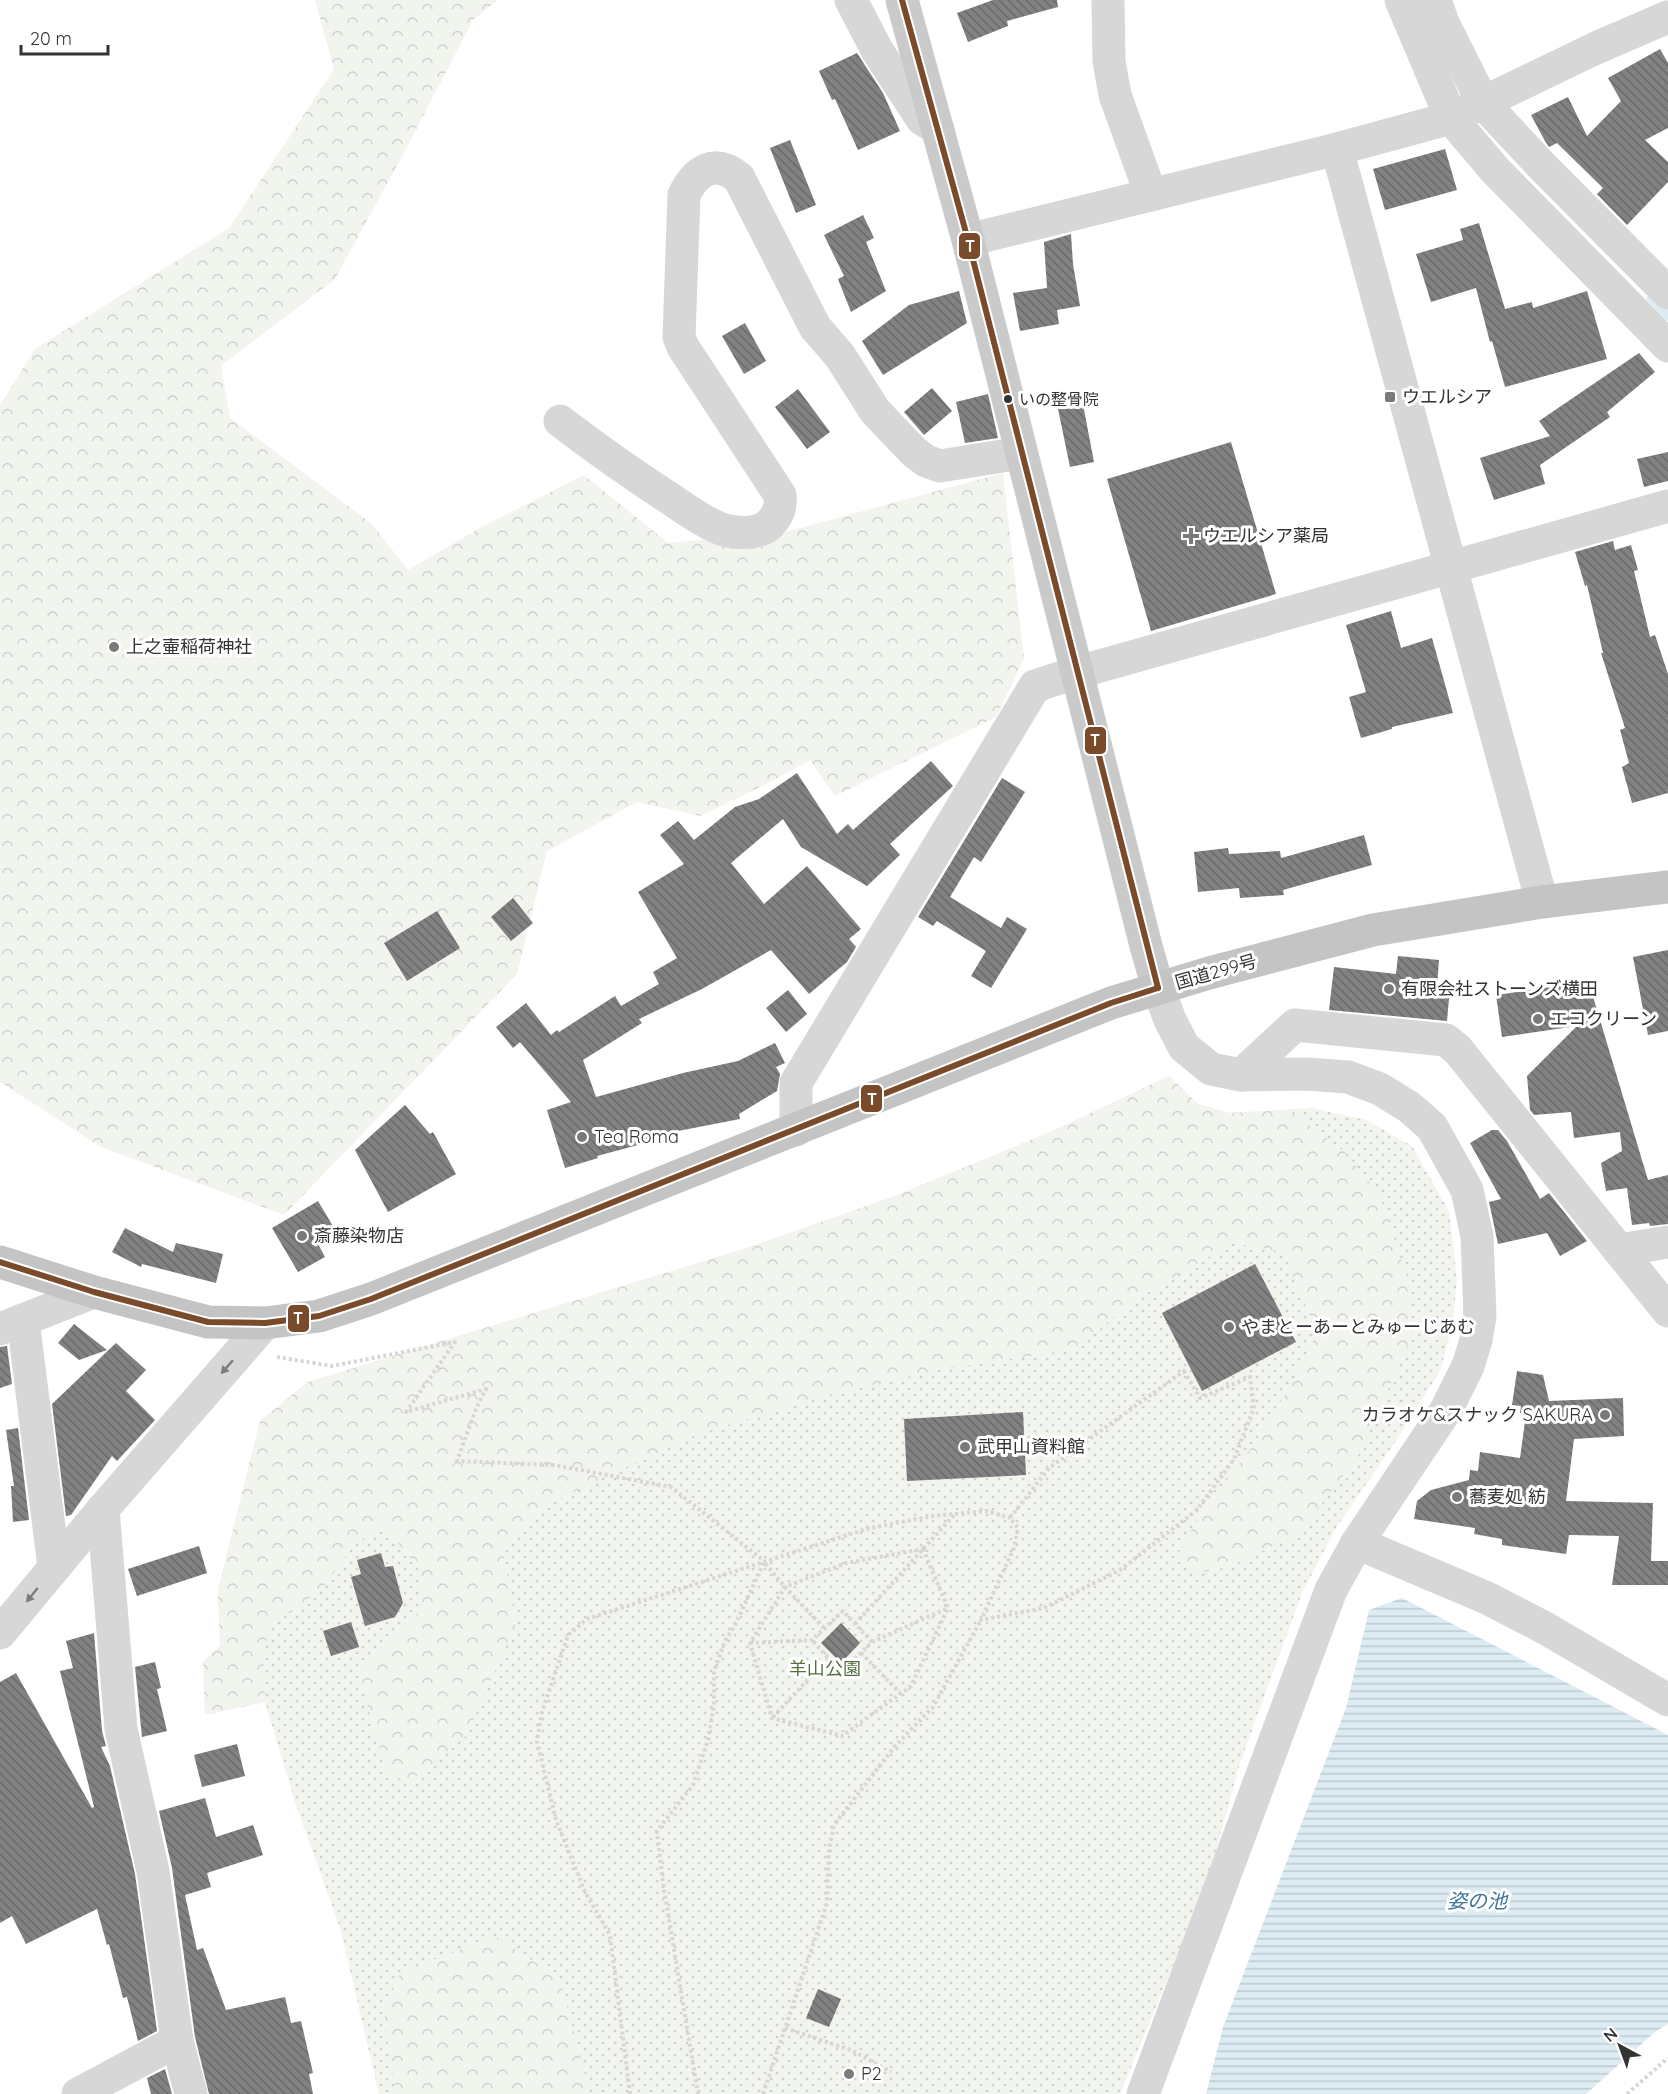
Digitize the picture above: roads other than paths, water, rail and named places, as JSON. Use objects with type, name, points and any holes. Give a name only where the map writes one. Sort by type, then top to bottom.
[{"type":"highway","name":"国道299号","points":[[0,1262],[94,1292],[208,1322],[266,1323],[319,1316],[371,1299],[1111,1003],[1158,988],[1373,930],[1542,902],[1668,886]]},
{"type":"main road","points":[[902,0],[968,240],[1076,673],[1158,988]]},
{"type":"street","points":[[851,0],[878,50],[922,119],[938,129]]},
{"type":"street","points":[[1108,0],[1109,61],[1115,95],[1151,195]]},
{"type":"street","points":[[1401,0],[1451,118],[1495,170],[1668,346]]},
{"type":"street","points":[[1435,0],[1443,23],[1483,103],[1668,293]]},
{"type":"street","points":[[968,240],[1337,149],[1451,118],[1596,48],[1668,17]]},
{"type":"street","points":[[1337,149],[1542,902]]},
{"type":"street","points":[[560,421],[603,454],[701,519],[722,529],[740,532],[756,531],[767,526],[776,517],[781,507],[780,495],[683,347],[679,337],[684,195],[692,180],[702,171],[715,168],[729,170],[739,178],[815,327],[840,356],[875,411],[914,452],[926,461],[940,466],[1021,453]]},
{"type":"street","points":[[796,1130],[796,1083],[1035,686],[1450,566],[1668,506]]},
{"type":"street","points":[[1143,2094],[1331,1590],[1357,1543],[1446,1410],[1468,1366],[1480,1317],[1477,1236],[1467,1190],[1432,1127],[1408,1107],[1380,1089],[1348,1077],[1306,1074],[1241,1075],[1211,1069],[1184,1047],[1170,1020],[1158,988]]},
{"type":"street","points":[[1241,1075],[1295,1025],[1446,1040],[1458,1050],[1668,1311]]},
{"type":"street","points":[[1619,1250],[1668,1242]]},
{"type":"street","points":[[54,1567],[11,1325],[94,1292]]},
{"type":"street","points":[[0,1633],[103,1509],[266,1323]]},
{"type":"street","points":[[103,1509],[121,1729],[153,1870],[177,2041],[190,2094]]},
{"type":"street","points":[[1357,1543],[1487,1598],[1591,1653],[1668,1700]]},
{"type":"street","points":[[78,2094],[177,2041]]},
{"type":"water","name":"姿の池","points":[[1402,1598],[1668,1735],[1668,2024],[1655,2032],[1586,2094],[1206,2094],[1223,2027],[1346,1708],[1369,1610]]},
{"type":"waterway","points":[[1651,298],[1668,316]]},
{"type":"place","name":"ウエルシア","points":[[1390,397]]},
{"type":"place","name":"いの整骨院","points":[[1008,399]]},
{"type":"place","name":"ウエルシア薬局","points":[[1191,536]]},
{"type":"place","name":"上之壷稲荷神社","points":[[114,647]]},
{"type":"place","name":"有限会社ストーンズ横田","points":[[1389,989]]},
{"type":"place","name":"エコクリーン","points":[[1538,1019]]},
{"type":"place","name":"Tea Roma","points":[[582,1137]]},
{"type":"place","name":"斎藤染物店","points":[[302,1236]]},
{"type":"place","name":"やまとーあーとみゅーじあむ","points":[[1229,1327]]},
{"type":"place","name":"カラオケ&スナック SAKURA","points":[[1605,1415]]},
{"type":"place","name":"武甲山資料館","points":[[965,1447]]},
{"type":"place","name":"蕎麦処 紡","points":[[1457,1497]]},
{"type":"place","name":"P2","points":[[849,2074]]},
{"type":"park label","name":"羊山公園","points":[[825,1669]]}]
